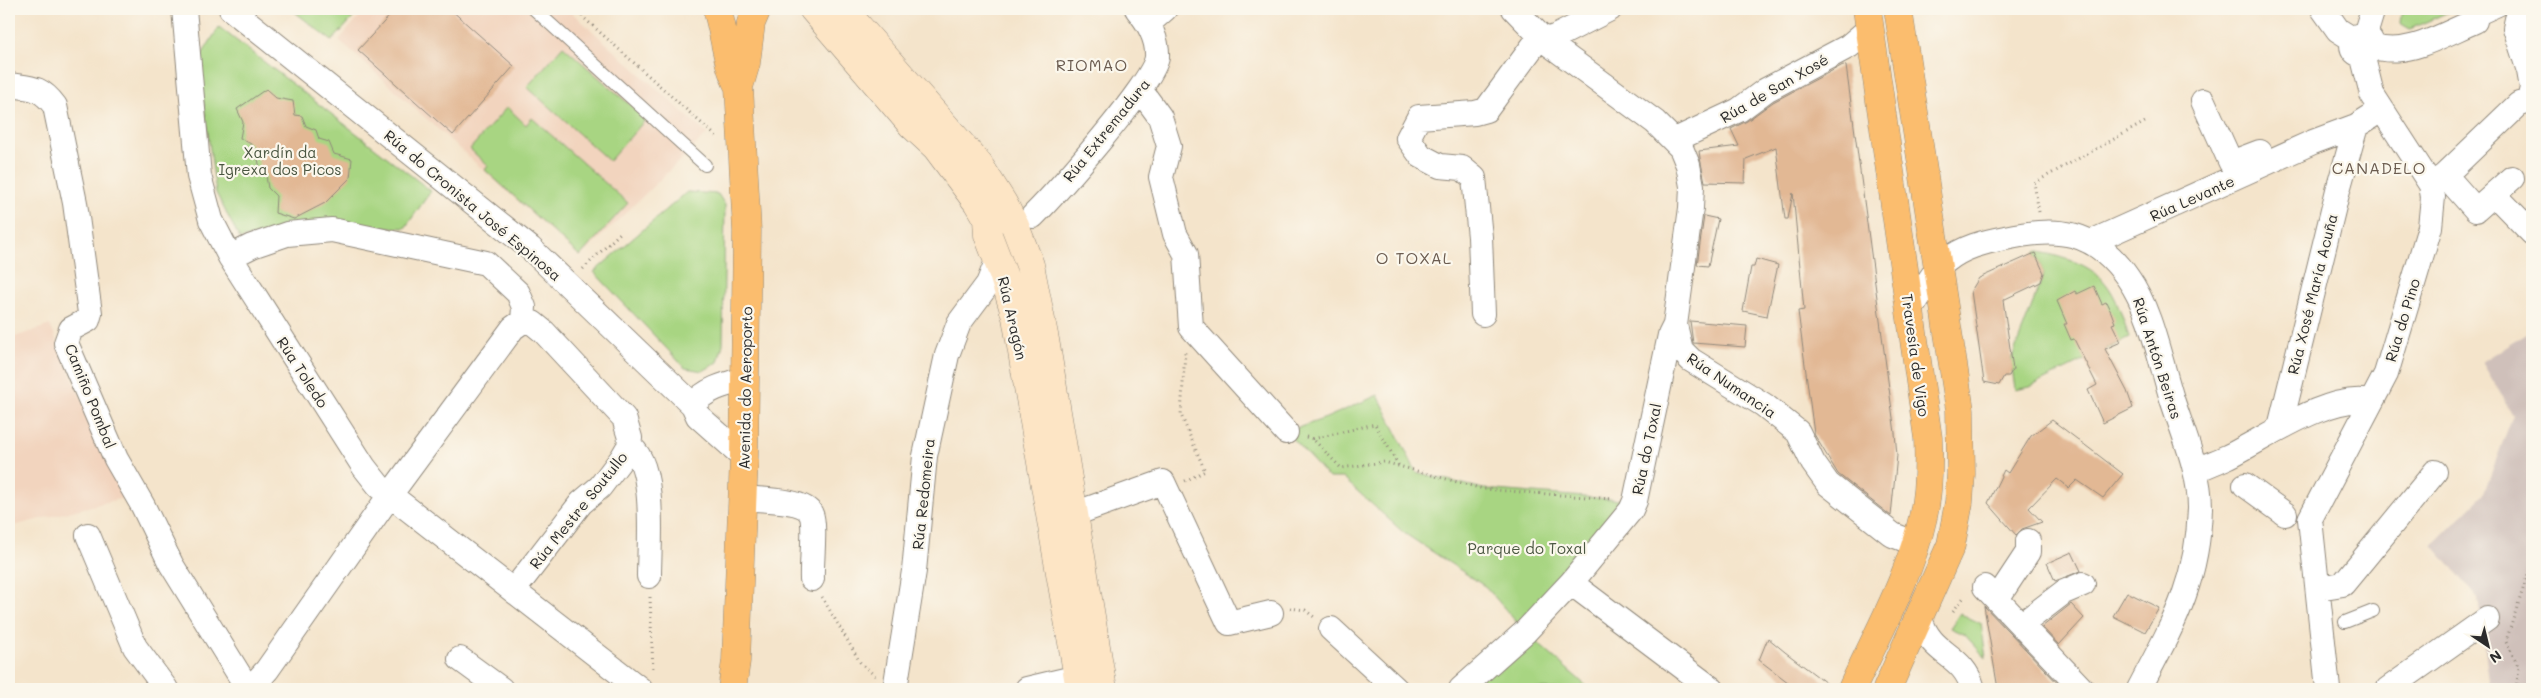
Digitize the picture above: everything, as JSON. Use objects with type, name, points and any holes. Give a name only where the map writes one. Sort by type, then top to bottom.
[{"type":"main road","points":[[698,9],[714,51],[735,79]]},
{"type":"main road","name":"Avenida do Aeroporto","points":[[717,9],[735,79],[747,231],[744,457],[736,661],[732,689]]},
{"type":"main road","name":"Avenida do Aeroporto","points":[[735,79],[746,63],[751,22],[757,9]]},
{"type":"main road","name":"Rúa Aragón","points":[[813,9],[912,125],[936,147],[977,202],[987,220],[988,235],[998,259],[1016,317],[1079,683]]},
{"type":"main road","name":"Rúa Aragón","points":[[843,9],[979,165],[1024,221],[1102,689]]},
{"type":"main road","points":[[1887,689],[1920,618],[1951,544],[1959,502],[1961,474],[1960,410],[1930,229],[1902,11]]},
{"type":"main road","name":"Travesía de Vigo","points":[[1852,689],[1905,572],[1919,536],[1927,496],[1928,438],[1868,19]]},
{"type":"main road","points":[[987,220],[1003,228],[1024,221]]},
{"type":"main road","points":[[1919,536],[1916,594],[1920,618]]},
{"type":"street","name":"Rúa Toledo","points":[[184,9],[199,176],[211,220],[230,257],[364,467],[379,486],[390,495]]},
{"type":"street","name":"Rúa do Cronista José Espinosa","points":[[231,9],[530,248],[568,283],[744,457]]},
{"type":"street","name":"Rúa Numancia","points":[[1514,9],[1544,40],[1655,122],[1676,140],[1688,164],[1692,186],[1691,208],[1675,326],[1681,350],[1686,356],[1764,405],[1798,432],[1813,462],[1828,484],[1893,535],[1906,540],[1919,536]]},
{"type":"street","points":[[1483,314],[1480,237],[1474,178],[1462,168],[1440,166],[1421,156],[1408,138],[1419,117],[1475,113],[1486,110],[1536,42],[1610,9]]},
{"type":"street","points":[[2323,9],[2338,30],[2363,44],[2385,51],[2407,49],[2475,21]]},
{"type":"street","points":[[2373,9],[2363,44],[2372,94],[2381,110],[2438,180],[2476,210],[2512,178]]},
{"type":"street","name":"Rúa Extremadura","points":[[1024,221],[1051,198],[1140,90],[1157,59],[1157,48],[1150,13]]},
{"type":"street","points":[[2438,180],[2519,104],[2531,100],[2532,88],[2509,14]]},
{"type":"street","name":"Rúa de San Xosé","points":[[1676,140],[1739,110],[1766,90],[1849,46],[1868,19]]},
{"type":"street","name":"Camiño Pombal","points":[[9,85],[38,89],[46,94],[55,106],[75,203],[90,313],[88,320],[71,329],[66,343],[116,459],[143,506],[171,564],[249,689]]},
{"type":"street","points":[[1140,90],[1160,117],[1169,146],[1161,176],[1175,234],[1186,254],[1191,327],[1286,432]]},
{"type":"street","name":"Rúa Levante","points":[[2204,101],[2231,163],[2272,147],[2293,152]]},
{"type":"street","name":"Rúa Levante","points":[[2091,242],[2320,140],[2356,126],[2381,110]]},
{"type":"street","name":"Rúa Xosé María Acuña","points":[[2280,427],[2356,126]]},
{"type":"street","points":[[2320,140],[2340,148],[2346,161]]},
{"type":"street","name":"Rúa do Pino","points":[[2328,689],[2310,520],[2386,374],[2430,227],[2438,180]]},
{"type":"street","points":[[2494,194],[2532,234]]},
{"type":"street","points":[[1930,229],[1943,245],[1950,249],[1962,250]]},
{"type":"street","points":[[230,257],[252,246],[287,234],[332,230],[486,263],[518,293],[524,307],[523,321],[513,328],[390,495],[267,670],[249,689]]},
{"type":"street","name":"Rúa Antón Beiras","points":[[1910,310],[1938,269],[1962,250],[1992,240],[2042,231],[2071,235],[2091,242],[2117,264],[2137,293],[2195,471],[2200,508],[2193,571],[2185,598],[2139,689]]},
{"type":"street","name":"Rúa Redomeira","points":[[895,686],[914,571],[925,456],[946,355],[959,323],[988,284],[998,259]]},
{"type":"street","name":"Rúa Mestre Soutullo","points":[[514,590],[581,503],[600,487],[629,446],[628,428],[618,412],[544,332],[533,323],[523,321]]},
{"type":"street","name":"Rúa do Toxal","points":[[1461,689],[1525,632],[1571,583],[1631,510],[1635,501],[1670,335],[1675,326]]},
{"type":"street","points":[[745,379],[724,384],[703,395],[700,414],[745,410]]},
{"type":"street","points":[[2195,471],[2226,458],[2280,427],[2348,400],[2359,399],[2370,402]]},
{"type":"street","points":[[629,446],[637,451],[647,476],[650,519],[649,576]]},
{"type":"street","points":[[2318,588],[2343,584],[2435,472]]},
{"type":"street","points":[[1074,514],[1163,482],[1229,623],[1270,613]]},
{"type":"street","points":[[2245,486],[2285,514]]},
{"type":"street","points":[[390,495],[514,590],[646,684]]},
{"type":"street","points":[[742,498],[801,504],[811,513],[814,524],[812,579]]},
{"type":"street","points":[[88,535],[136,647],[160,688]]},
{"type":"street","points":[[2028,541],[2028,552],[1991,593],[2082,689]]},
{"type":"street","points":[[1571,583],[1712,689]]},
{"type":"street","points":[[2021,625],[2064,592],[2083,584]]},
{"type":"street","points":[[1920,618],[1930,642],[1961,664],[1968,675],[1973,689]]},
{"type":"street","points":[[2388,689],[2487,619]]},
{"type":"street","points":[[1330,629],[1396,689]]},
{"type":"street","points":[[460,659],[501,689]]},
{"type":"street","points":[[1027,689],[1079,683]]},
{"type":"lane","points":[[534,9],[705,165]]},
{"type":"lane","points":[[2475,21],[2509,14]]},
{"type":"lane","points":[[2345,622],[2373,611]]},
{"type":"path","points":[[574,9],[720,140]]},
{"type":"path","points":[[2042,231],[2034,183],[2145,122]]},
{"type":"path","points":[[568,283],[622,231]]},
{"type":"path","points":[[1167,490],[1205,471],[1181,415],[1185,352],[1191,327]]},
{"type":"path","points":[[1286,432],[1313,439],[1375,424],[1399,467]]},
{"type":"path","points":[[1313,439],[1341,468],[1384,462],[1483,489],[1635,501]]},
{"type":"path","points":[[2516,689],[2519,668],[2506,642],[2532,562]]},
{"type":"path","points":[[646,684],[649,576]]},
{"type":"path","points":[[812,579],[860,662],[877,678],[895,686]]},
{"type":"path","points":[[1270,613],[1289,608],[1305,610],[1330,629]]},
{"type":"shaded area","points":[[366,9],[568,9],[707,134],[580,257],[339,40]]},
{"type":"shaded area","points":[[50,325],[123,498],[9,527],[9,339]]},
{"type":"shaded area","points":[[2532,330],[2532,689],[2486,689],[2489,680],[2478,598],[2433,545],[2483,495],[2513,415],[2482,362]]},
{"type":"green space","points":[[291,9],[361,9],[332,41]]},
{"type":"green space","points":[[2402,9],[2455,9],[2410,29],[2400,23]]},
{"type":"green space","name":"Xardín da Igrexa dos Picos","points":[[219,27],[431,191],[405,228],[304,223],[240,239],[216,193],[198,61]]},
{"type":"green space","points":[[563,46],[646,119],[609,161],[527,87]]},
{"type":"green space","points":[[507,107],[526,125],[532,118],[628,203],[580,256],[485,170],[488,166],[470,149]]},
{"type":"green space","points":[[687,192],[718,194],[725,205],[723,344],[718,362],[703,371],[685,368],[594,272]]},
{"type":"green space","points":[[2039,252],[2076,262],[2090,269],[2100,278],[2109,288],[2117,302],[2129,338],[2030,387],[2015,390],[2011,360],[2044,274],[2035,253]]},
{"type":"green space","name":"Parque do Toxal","points":[[1378,395],[1416,472],[1483,489],[1635,501],[1534,640],[1590,689],[1461,689],[1525,632],[1486,587],[1404,533],[1343,478],[1329,478],[1286,432],[1326,418]]},
{"type":"green space","points":[[1960,613],[1970,620],[1981,623],[1986,658],[1965,635],[1950,628]]},
{"type":"building","points":[[396,9],[450,9],[514,66],[453,135],[358,50]]},
{"type":"building","points":[[1843,65],[1846,66],[1895,433],[1897,455],[1891,516],[1838,474],[1814,434],[1798,311],[1804,310],[1793,193],[1788,219],[1785,219],[1776,147],[1746,159],[1745,183],[1705,182],[1699,151],[1739,146],[1731,129],[1747,121],[1773,102]]},
{"type":"building","points":[[266,89],[276,98],[293,101],[295,115],[302,116],[306,126],[316,130],[319,139],[329,142],[334,154],[352,159],[350,178],[325,203],[294,219],[275,213],[276,196],[268,188],[266,176],[260,169],[258,159],[252,153],[251,144],[240,138],[243,122],[237,109]]},
{"type":"building","points":[[1704,216],[1718,219],[1708,266],[1697,265]]},
{"type":"building","points":[[2035,253],[2044,273],[2041,282],[2003,300],[2013,369],[2009,376],[2004,376],[1999,385],[1984,382],[1971,291],[1979,278]]},
{"type":"building","points":[[1756,259],[1778,265],[1767,316],[1743,311],[1751,267],[1754,267]]},
{"type":"building","points":[[2094,286],[2102,304],[2106,302],[2115,323],[2112,324],[2121,342],[2105,349],[2127,391],[2133,408],[2103,423],[2088,390],[2097,385],[2074,339],[2071,340],[2064,324],[2067,324],[2057,301],[2075,291],[2077,294]]},
{"type":"building","points":[[1690,321],[1747,326],[1745,347],[1693,343]]},
{"type":"building","points":[[2052,420],[2123,474],[2103,498],[2077,480],[2069,488],[2057,479],[2029,508],[2042,522],[2022,529],[2016,535],[1988,503],[2004,470],[2008,473],[2031,436]]},
{"type":"building","points":[[2072,552],[2081,571],[2055,581],[2047,563]]},
{"type":"building","points":[[2127,592],[2159,608],[2145,632],[2113,616]]},
{"type":"building","points":[[2071,604],[2084,618],[2059,645],[2042,627]]},
{"type":"building","points":[[1984,606],[2010,633],[2063,689],[1998,689]]},
{"type":"building","points":[[1768,638],[1834,689],[1797,689],[1759,660]]},
{"type":"district","name":"RIOMAO","points":[[1092,64]]},
{"type":"district","name":"CANADELO","points":[[2379,167]]},
{"type":"district","name":"O TOXAL","points":[[1414,257]]}]
